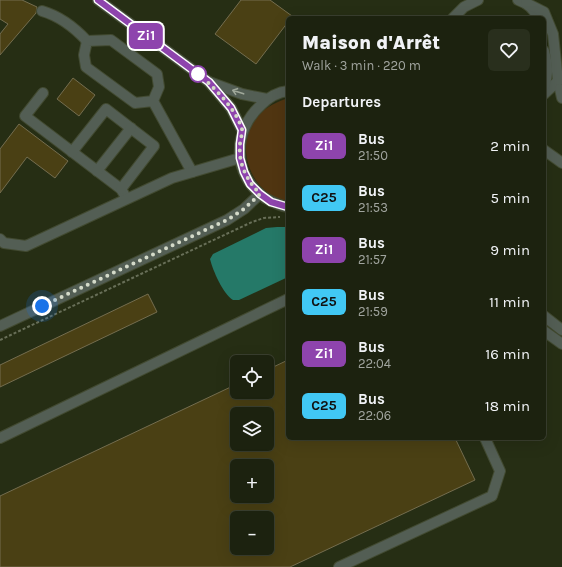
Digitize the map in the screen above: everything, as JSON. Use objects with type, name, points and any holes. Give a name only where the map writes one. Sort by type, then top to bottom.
[{"type":"street","points":[[98,0],[209,82],[231,108],[242,130]]},
{"type":"street","points":[[455,16],[464,7],[478,0]]},
{"type":"street","points":[[522,2],[536,16]]},
{"type":"street","points":[[522,2],[544,12],[546,16]]},
{"type":"street","points":[[42,11],[51,13],[77,31],[87,41],[111,40],[157,74],[159,87],[153,101]]},
{"type":"street","points":[[546,17],[553,34],[558,81],[546,93]]},
{"type":"street","points":[[87,41],[84,55],[86,67],[135,103],[153,101]]},
{"type":"street","points":[[546,58],[548,65],[546,82]]},
{"type":"street","points":[[209,82],[242,94],[267,99]]},
{"type":"street","points":[[286,92],[267,99],[252,113],[242,130],[240,144],[240,158],[244,172],[250,184],[271,202],[286,206]]},
{"type":"street","points":[[546,95],[561,92]]},
{"type":"street","points":[[43,93],[25,116],[121,189],[126,199]]},
{"type":"street","points":[[153,101],[192,172]]},
{"type":"street","points":[[72,152],[106,109],[154,146],[121,189]]},
{"type":"street","points":[[97,170],[130,128]]},
{"type":"street","points":[[546,151],[562,163]]},
{"type":"street","points":[[1,243],[26,246],[172,178],[240,158]]},
{"type":"street","points":[[0,326],[227,220],[244,209],[260,194]]},
{"type":"street","points":[[0,438],[286,300]]},
{"type":"street","points":[[546,318],[562,330]]},
{"type":"street","points":[[546,332],[562,344]]},
{"type":"street","points":[[339,567],[492,496],[500,470],[486,440]]},
{"type":"path","points":[[0,340],[252,222],[264,218],[282,218]]},
{"type":"shaded area","points":[[286,99],[286,200],[274,197],[263,189],[249,166],[246,152],[247,138],[251,125],[259,114],[273,104]]},
{"type":"water","points":[[286,227],[286,278],[239,300],[233,300],[222,288],[213,270],[210,259],[213,254],[266,228]]},
{"type":"building","points":[[0,0],[22,0],[37,7],[36,13],[0,55],[0,34],[8,24],[0,19]]},
{"type":"building","points":[[241,0],[270,0],[292,16],[286,16],[286,25],[256,64],[215,34]]},
{"type":"building","points":[[73,78],[95,95],[79,116],[57,99]]},
{"type":"building","points":[[19,124],[68,161],[55,178],[27,157],[0,193],[0,149]]},
{"type":"building","points":[[148,294],[157,312],[0,387],[0,365]]},
{"type":"building","points":[[286,361],[286,440],[456,440],[475,480],[290,567],[0,567],[0,496],[230,387],[230,399],[274,399],[274,367]]},
{"type":"bus line","name":"Zi1","points":[[98,0],[209,82],[231,108],[242,130],[240,158],[244,172],[250,184],[271,202],[286,207]]},
{"type":"route","points":[[42,306],[227,220],[244,209],[260,194],[250,184],[244,172],[240,158],[242,130],[231,108],[209,82],[198,74]]}]
